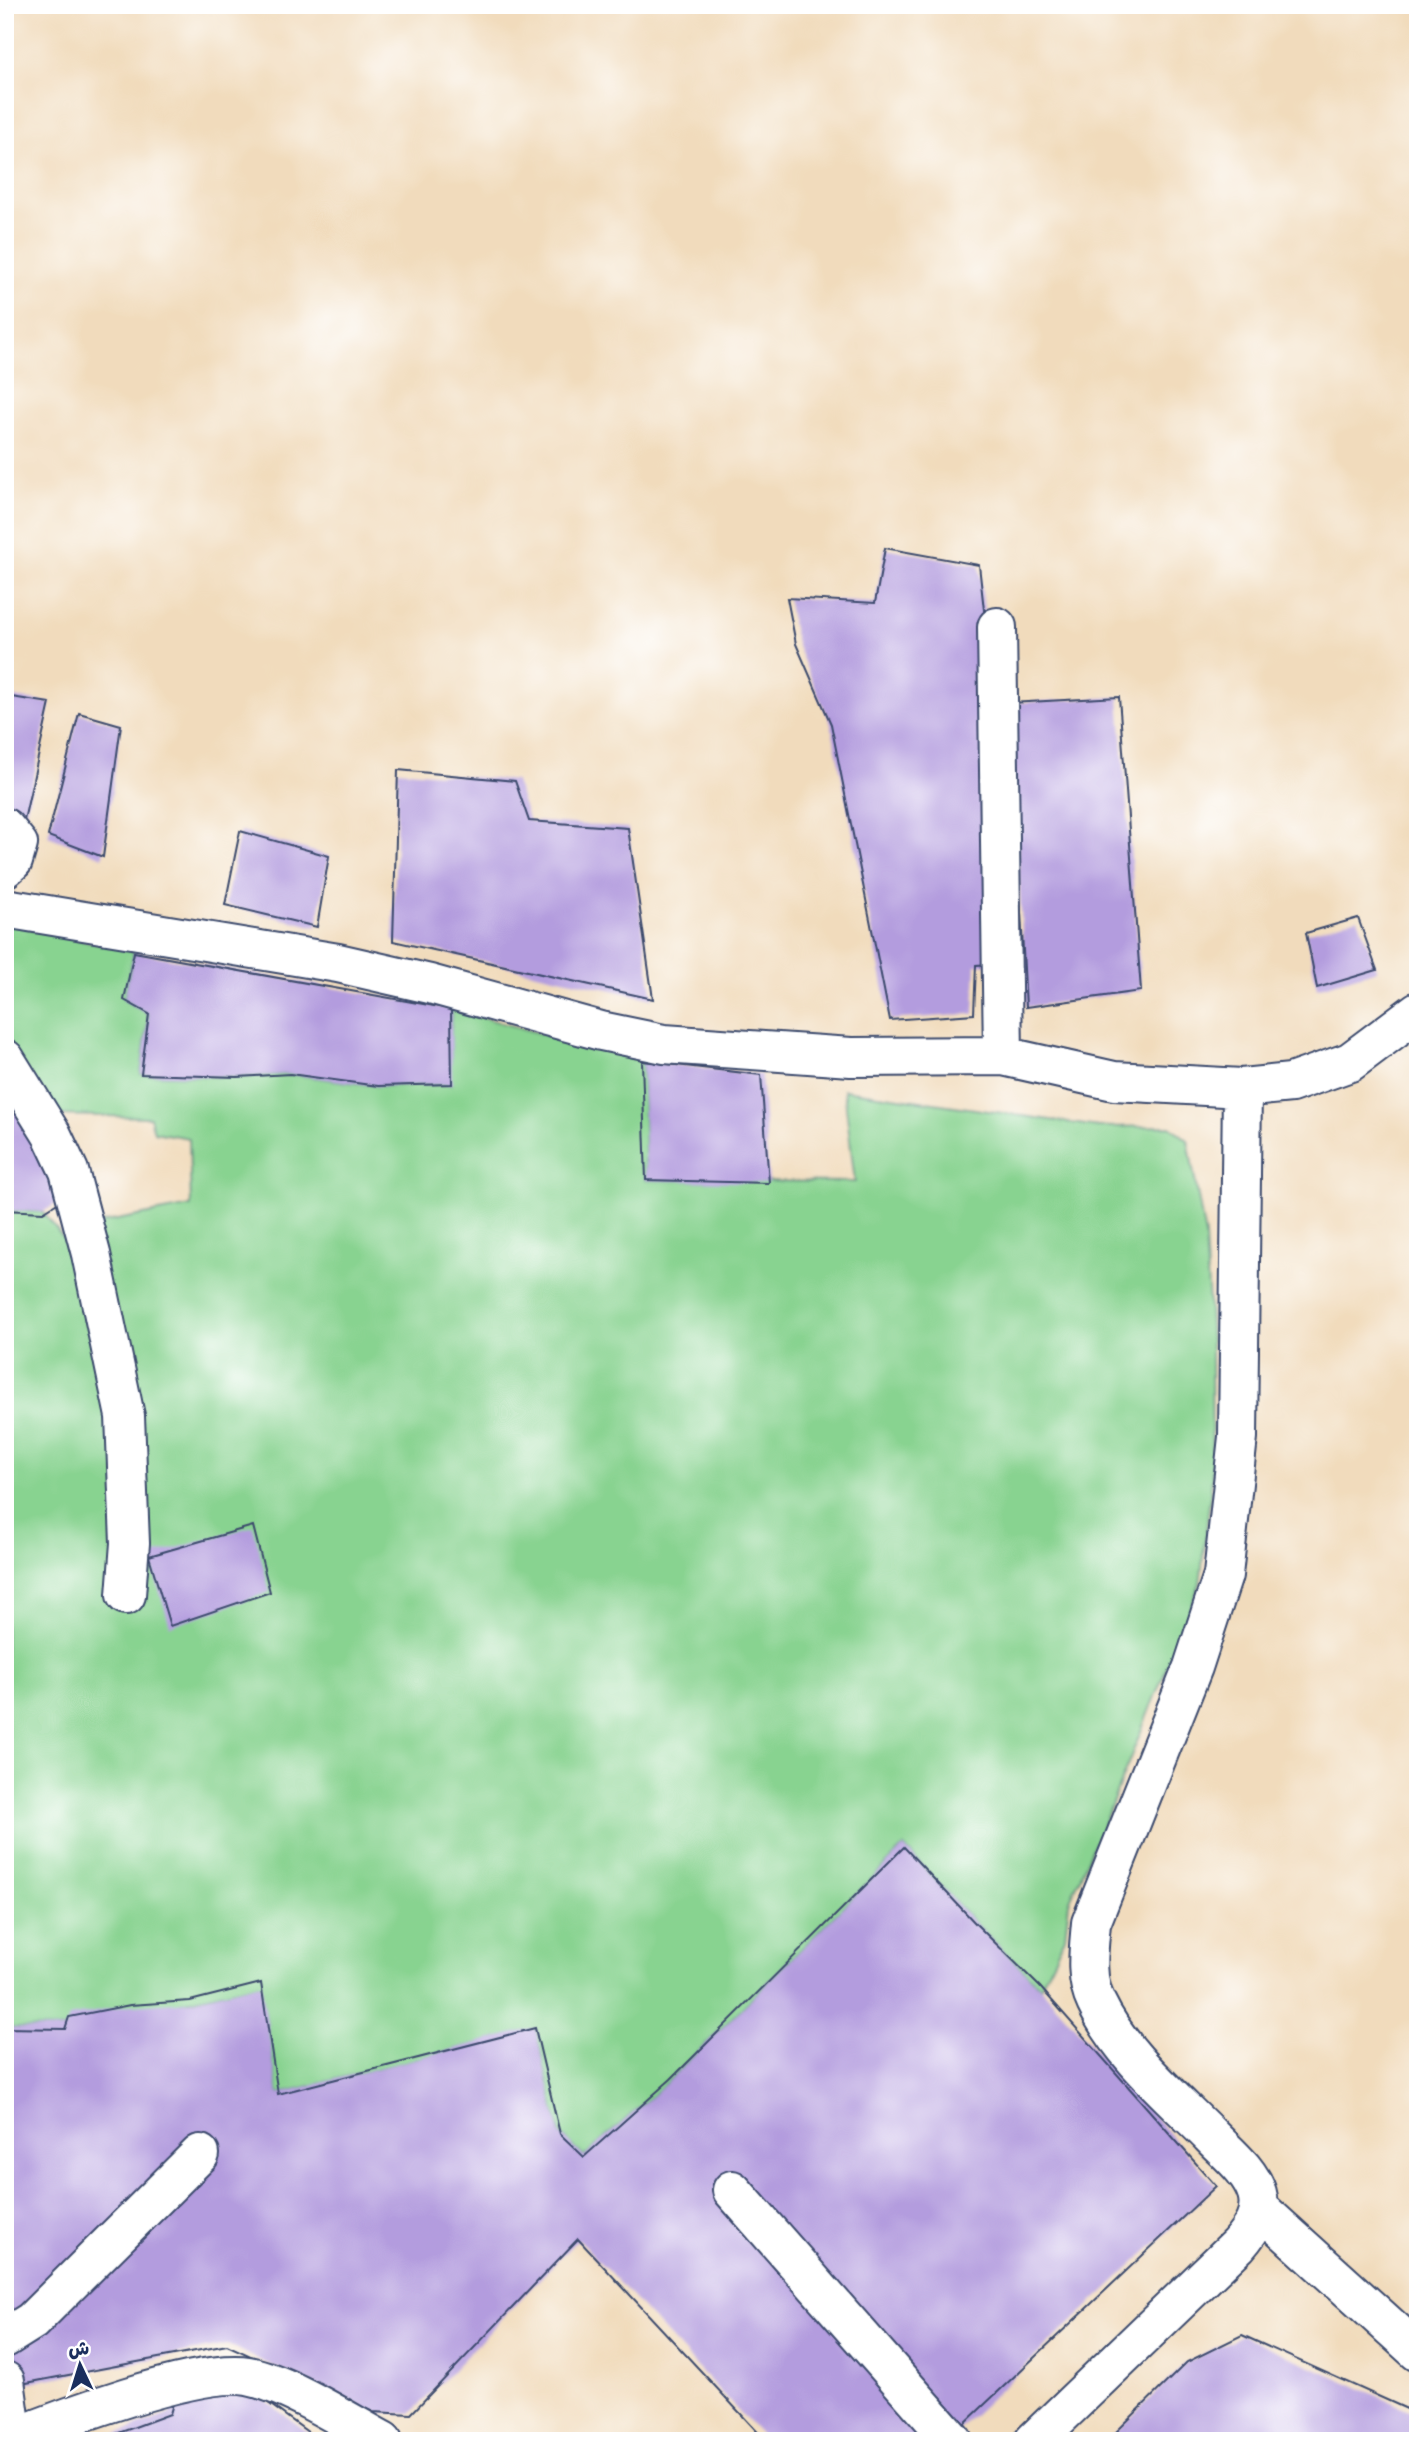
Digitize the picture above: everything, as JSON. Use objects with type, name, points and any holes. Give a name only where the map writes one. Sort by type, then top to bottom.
[{"type":"street","points":[[997,628],[1003,1056]]},
{"type":"street","points":[[5,828],[18,844],[13,861],[5,868]]},
{"type":"street","points":[[5,908],[338,963],[430,984],[601,1031],[664,1044],[851,1057],[1003,1056],[1114,1082],[1242,1088],[1291,1083],[1350,1062],[1418,1011]]},
{"type":"street","points":[[5,1059],[52,1135],[69,1171],[91,1254],[125,1416],[130,1543],[126,1595]]},
{"type":"street","points":[[1034,2441],[1238,2245],[1255,2222],[1259,2208],[1257,2193],[1236,2162],[1112,2030],[1094,1999],[1088,1963],[1091,1923],[1192,1667],[1223,1575],[1238,1437],[1242,1088]]},
{"type":"street","points":[[5,2338],[32,2321],[201,2154]]},
{"type":"street","points":[[732,2190],[953,2441]]},
{"type":"street","points":[[1259,2208],[1418,2353]]},
{"type":"street","points":[[5,2381],[10,2439],[99,2407],[226,2374],[250,2376],[278,2386],[383,2441]]},
{"type":"green space","points":[[5,923],[134,952],[124,1000],[149,1014],[141,1074],[237,1077],[290,1074],[378,1086],[451,1084],[451,1009],[642,1061],[646,1180],[855,1182],[844,1090],[1099,1127],[1170,1126],[1188,1140],[1205,1236],[1211,1341],[1212,1479],[1200,1584],[1111,1806],[1069,1902],[1065,1937],[1040,1987],[904,1847],[671,2079],[584,2157],[560,2134],[535,2029],[278,2094],[260,1984],[65,2029],[5,2028],[5,1210],[43,1212],[67,1243],[101,1223],[191,1206],[189,1138],[154,1132],[150,1117],[52,1115],[5,1049]]},
{"type":"building","points":[[885,548],[979,565],[985,619],[992,964],[976,965],[974,1014],[890,1020],[831,724],[796,644],[787,598],[875,603]]},
{"type":"building","points":[[5,696],[50,703],[21,834],[5,823]]},
{"type":"building","points":[[1119,697],[1141,991],[1026,1007],[1010,703]]},
{"type":"building","points":[[79,713],[121,725],[103,857],[48,836]]},
{"type":"building","points":[[398,770],[515,781],[529,821],[628,828],[653,999],[393,941]]},
{"type":"building","points":[[240,831],[329,856],[317,927],[225,905]]},
{"type":"building","points":[[1358,918],[1377,970],[1317,988],[1306,933]]},
{"type":"building","points":[[134,952],[451,1009],[452,1084],[378,1086],[290,1074],[237,1077],[141,1074],[149,1014],[124,1000]]},
{"type":"building","points":[[642,1061],[761,1075],[769,1183],[646,1180]]},
{"type":"building","points":[[5,1075],[67,1197],[43,1212],[5,1210]]},
{"type":"building","points":[[253,1526],[270,1592],[170,1626],[149,1556]]},
{"type":"building","points":[[904,1847],[1040,1987],[1216,2186],[946,2441],[766,2441],[578,2239],[411,2414],[373,2412],[227,2345],[5,2387],[5,2028],[65,2029],[69,2017],[130,2005],[190,2001],[261,1983],[278,2094],[535,2028],[560,2134],[584,2157],[671,2079]]},
{"type":"building","points":[[1242,2335],[1418,2414],[1418,2441],[1107,2441],[1187,2362]]},
{"type":"building","points":[[241,2383],[320,2441],[97,2441],[170,2414],[176,2393]]}]
